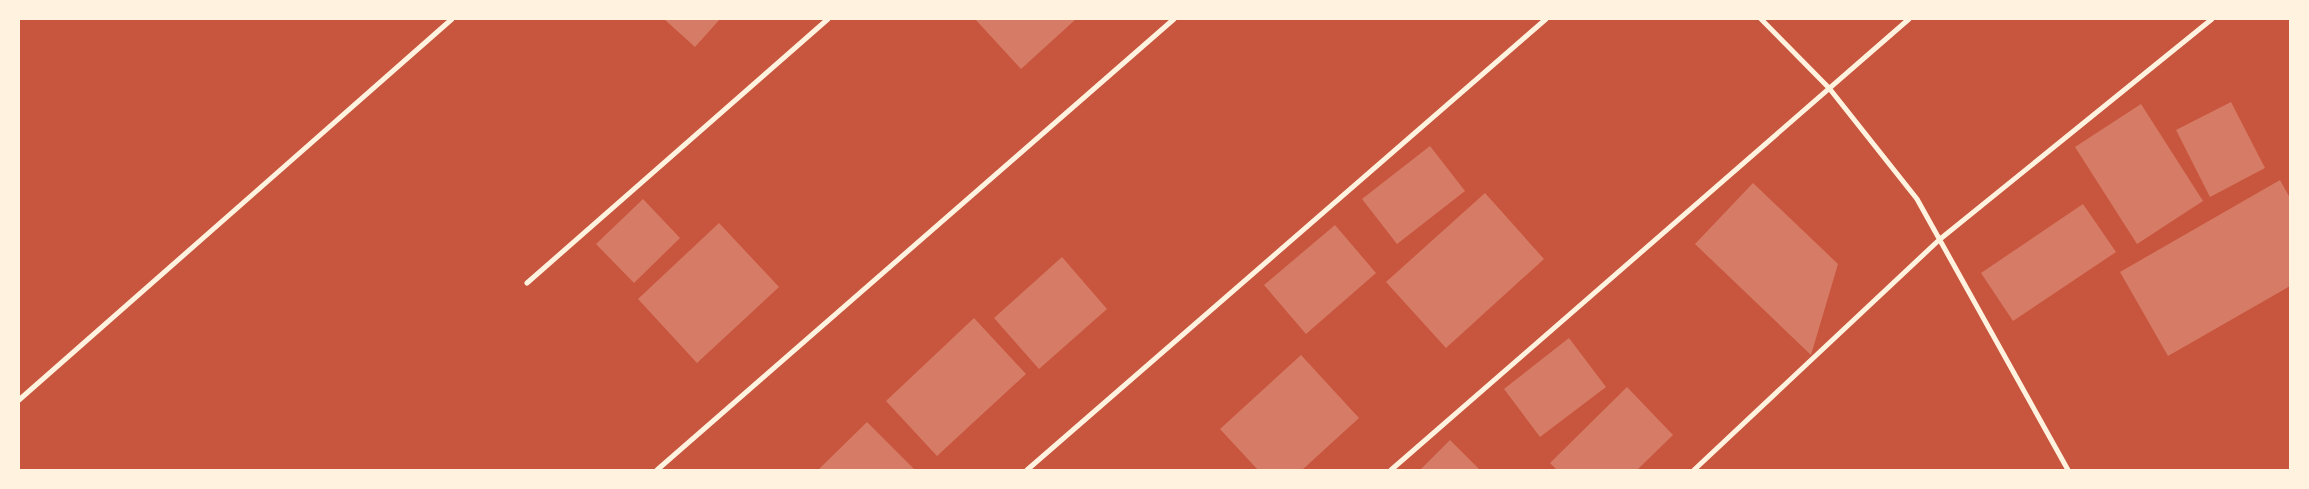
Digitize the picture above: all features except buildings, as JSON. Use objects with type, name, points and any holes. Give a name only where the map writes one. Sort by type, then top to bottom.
[{"type":"street","points":[[19,400],[452,19]]},
{"type":"street","points":[[527,283],[828,19]]},
{"type":"street","points":[[657,470],[1174,19]]},
{"type":"street","points":[[1027,470],[1546,19]]},
{"type":"street","points":[[1761,19],[1829,88],[1917,199],[2068,470]]},
{"type":"street","points":[[1391,470],[1910,19]]},
{"type":"street","points":[[1694,470],[1939,240],[2212,19]]}]
